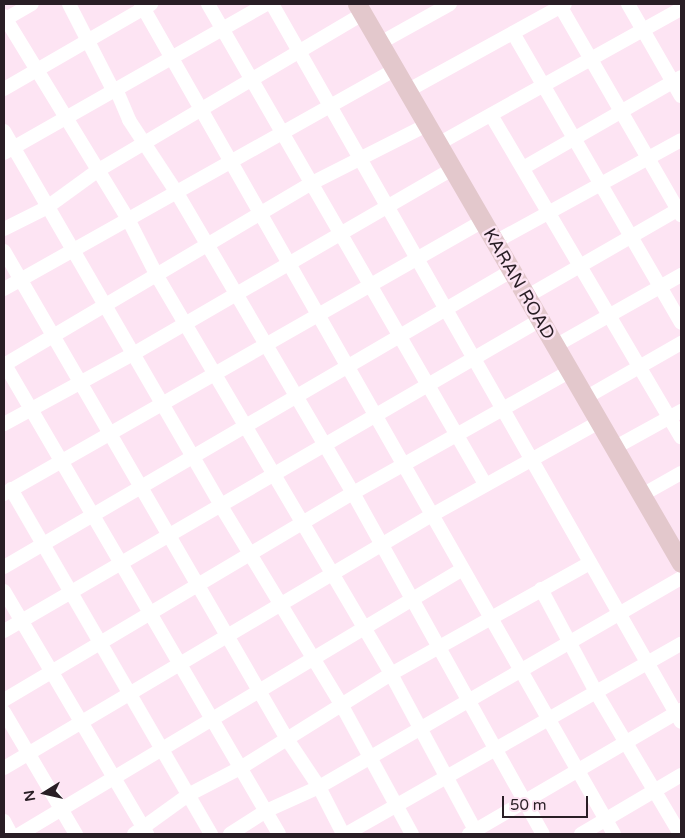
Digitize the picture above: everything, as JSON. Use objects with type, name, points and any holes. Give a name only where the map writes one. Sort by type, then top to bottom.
[{"type":"street","points":[[32,4],[4,18],[128,219],[157,276],[216,373],[245,426],[364,628],[447,777],[474,833],[524,800],[626,742],[680,715],[648,664],[590,563],[272,4]]},
{"type":"street","points":[[68,4],[111,86],[116,89],[129,120],[147,143],[177,193],[383,545],[542,834]]},
{"type":"street","points":[[208,4],[485,484]]},
{"type":"street","points":[[8,150],[266,4]]},
{"type":"street","points":[[380,43],[450,4]]},
{"type":"street","points":[[628,4],[677,80],[681,96]]},
{"type":"street","points":[[4,90],[146,5],[172,57],[230,162],[614,834]]},
{"type":"street","points":[[407,91],[562,5],[591,59],[680,211],[526,297]]},
{"type":"street","points":[[4,229],[47,206],[97,171],[300,52],[360,9]]},
{"type":"street","name":"KARAN ROAD","points":[[360,9],[642,496],[676,543],[681,563]]},
{"type":"street","points":[[438,144],[681,9]]},
{"type":"street","points":[[513,32],[681,323]]},
{"type":"street","points":[[4,289],[395,70]]},
{"type":"street","points":[[523,168],[677,80]]},
{"type":"street","points":[[491,115],[640,366],[676,414],[681,437]]},
{"type":"street","points":[[279,834],[242,767],[4,364],[261,215],[312,183],[427,125]]},
{"type":"street","points":[[4,131],[8,150],[47,206],[106,304],[192,457],[341,704],[412,834]]},
{"type":"street","points":[[494,242],[681,140]]},
{"type":"street","points":[[4,424],[30,408],[81,384],[289,264],[340,232],[452,169]]},
{"type":"street","points":[[211,834],[42,544],[7,491],[483,221]]},
{"type":"street","points":[[4,251],[344,834],[550,722],[681,644]]},
{"type":"street","points":[[4,567],[512,271]]},
{"type":"street","points":[[555,346],[681,275]]},
{"type":"street","points":[[4,631],[540,320]]},
{"type":"street","points":[[585,398],[681,343]]},
{"type":"street","points":[[4,700],[51,670],[199,586],[353,493],[458,437],[570,371]]},
{"type":"street","points":[[614,448],[676,414]]},
{"type":"street","points":[[4,768],[485,484],[599,422]]},
{"type":"street","points":[[642,496],[681,473]]},
{"type":"street","points":[[4,591],[114,778],[141,832],[188,795],[242,767],[390,674],[590,563]]},
{"type":"street","points":[[20,834],[463,570]]},
{"type":"street","points":[[230,834],[266,811],[318,787],[522,672],[681,578]]},
{"type":"street","points":[[541,589],[597,694],[680,834]]},
{"type":"street","points":[[4,712],[76,834]]},
{"type":"street","points":[[581,834],[681,775]]},
{"type":"street","points":[[4,821],[11,834]]}]
